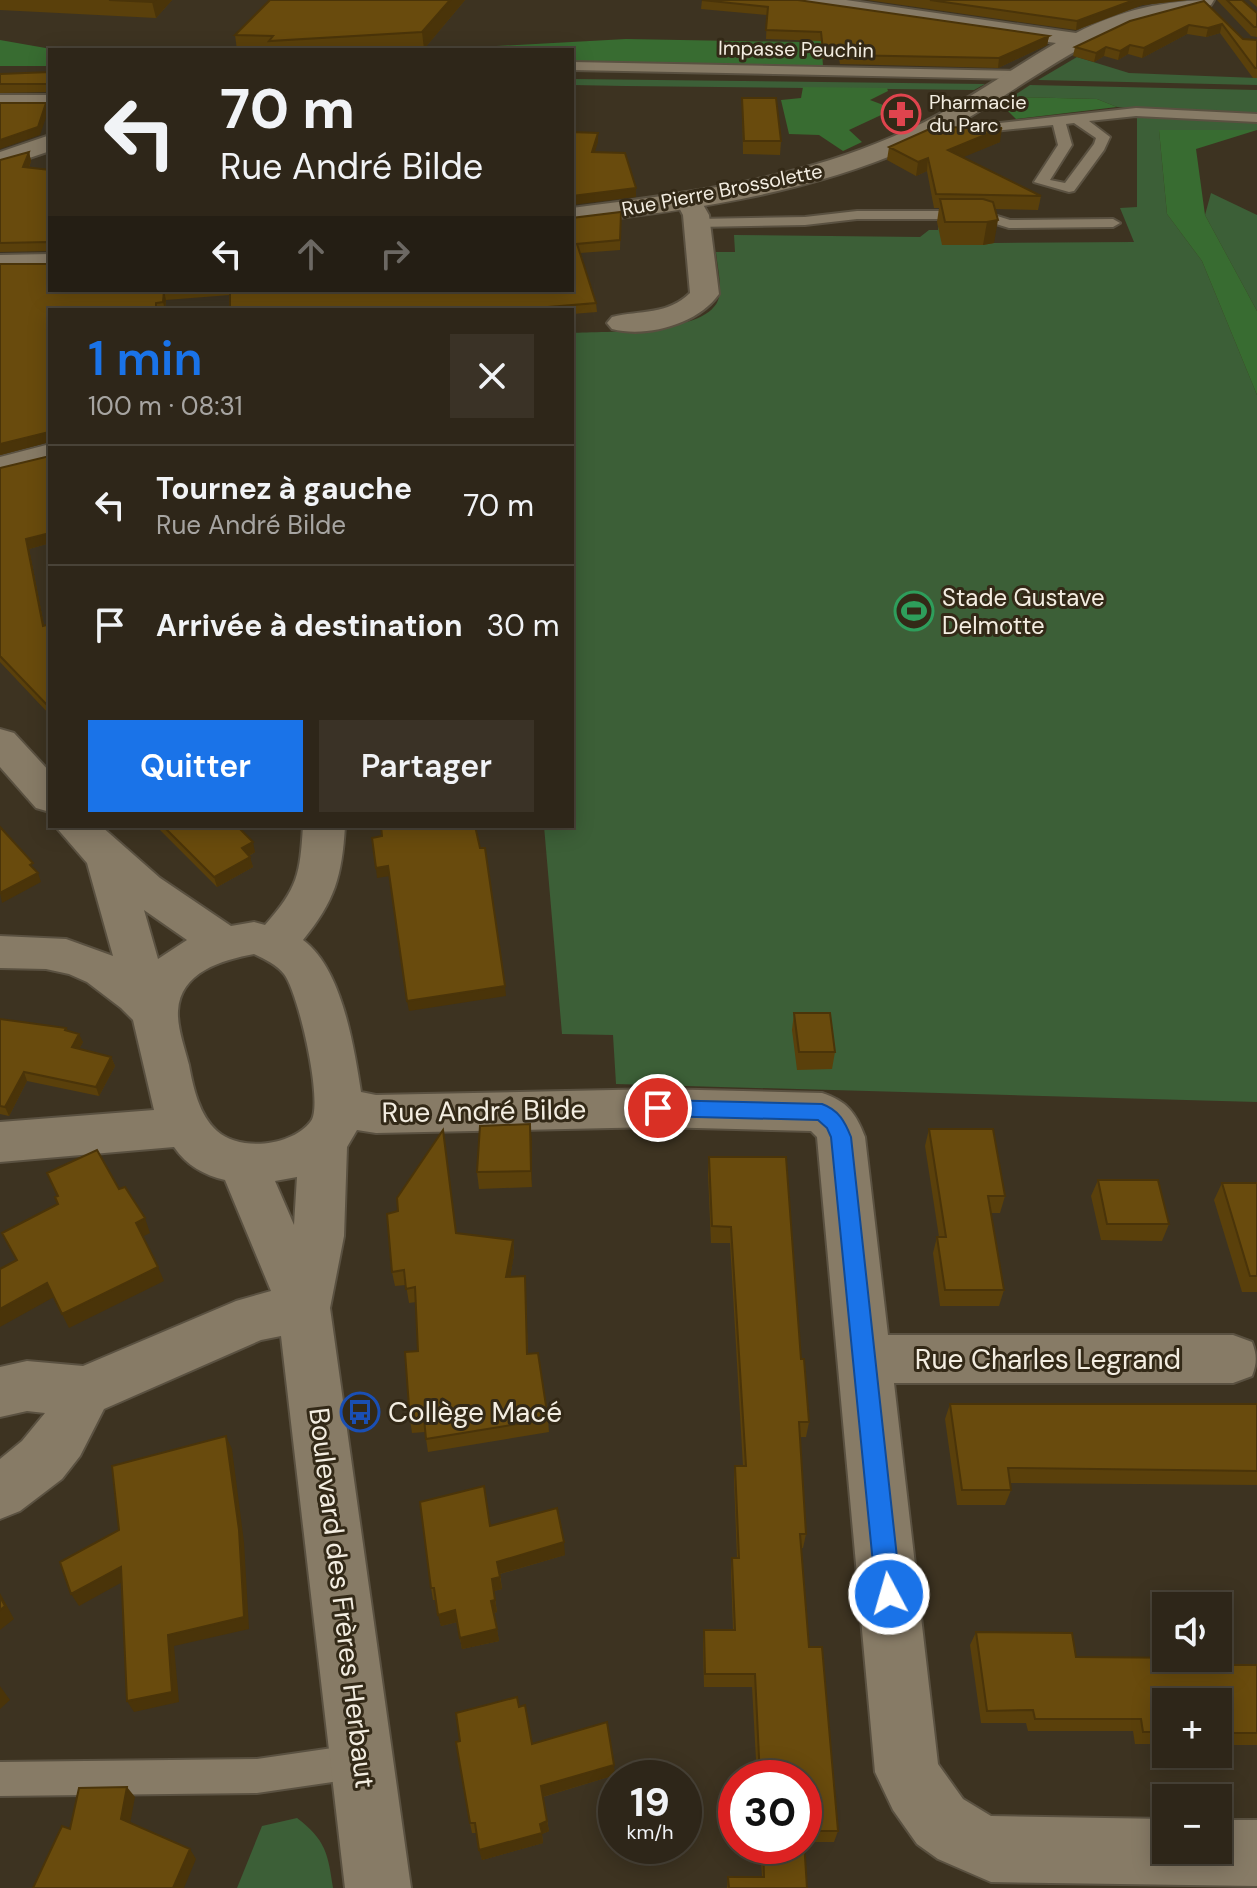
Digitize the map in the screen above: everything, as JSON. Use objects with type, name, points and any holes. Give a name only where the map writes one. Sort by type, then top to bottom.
[{"type":"street","points":[[811,1],[1079,40]]},
{"type":"street","name":"Rue Pierre Brossolette","points":[[574,216],[692,211],[819,172],[902,143],[943,123],[1079,40],[1127,19],[1206,4]]},
{"type":"street","points":[[0,102],[48,102]]},
{"type":"street","points":[[0,160],[48,144]]},
{"type":"street","points":[[622,323],[671,317],[695,306],[705,294],[692,211]]},
{"type":"street","points":[[0,263],[48,262]]},
{"type":"street","points":[[0,467],[48,455]]},
{"type":"street","points":[[0,742],[48,796]]},
{"type":"street","points":[[78,828],[108,861],[167,907],[223,942]]},
{"type":"street","points":[[274,943],[310,904],[322,875],[324,828]]},
{"type":"street","points":[[108,861],[137,962],[156,1006],[175,1106],[183,1127],[209,1152],[244,1166],[295,1157],[331,1124],[338,1086],[315,992],[304,967],[274,943],[254,938],[223,942],[187,957],[170,974],[156,1006]]},
{"type":"street","points":[[0,952],[40,949],[67,955],[93,965],[156,1006]]},
{"type":"street","name":"Rue André Bilde","points":[[331,1124],[376,1114],[658,1108],[822,1112],[836,1124],[841,1137],[907,1772],[928,1810],[957,1837],[991,1849],[1257,1853]]},
{"type":"street","name":"Boulevard des Frères Herbaut","points":[[304,1308],[319,1236],[331,1124]]},
{"type":"street","points":[[0,1142],[183,1127]]},
{"type":"street","name":"Boulevard des Frères Herbaut","points":[[244,1166],[304,1308],[378,1888]]},
{"type":"street","points":[[0,1392],[27,1386],[85,1391],[255,1318],[304,1308]]},
{"type":"street","name":"Rue Charles Legrand","points":[[864,1359],[1233,1359]]},
{"type":"street","points":[[0,1492],[36,1467],[62,1439],[85,1391]]},
{"type":"lane","name":"Impasse Peuchin","points":[[574,66],[1019,75]]},
{"type":"lane","points":[[943,123],[975,129],[1136,112],[1257,118]]},
{"type":"lane","points":[[1058,120],[1065,145],[1041,182],[1069,188],[1078,170],[1100,148],[1103,137],[1076,118]]},
{"type":"lane","points":[[692,211],[805,221],[857,215],[981,215],[1009,224],[1113,223]]},
{"type":"lane","points":[[0,1779],[257,1776],[364,1760]]},
{"type":"green space","points":[[799,5],[868,13],[822,52],[823,66],[574,62],[574,48],[460,48],[626,39],[800,42]]},
{"type":"green space","points":[[0,40],[48,48],[48,66],[0,66]]},
{"type":"green space","points":[[1077,57],[1129,73],[1257,78],[1257,85],[1038,80]]},
{"type":"green space","points":[[574,79],[985,84],[974,90],[574,85]]},
{"type":"green space","points":[[1030,85],[1257,90],[1257,115],[1117,107],[1097,99],[1012,97]]},
{"type":"green space","points":[[803,87],[887,88],[888,91],[870,100],[894,109],[849,130],[862,142],[843,151],[819,135],[789,134],[781,100],[801,98]]},
{"type":"green space","points":[[1012,97],[1097,99],[1117,107],[1016,119],[1002,105]]},
{"type":"green space","name":"Stade Gustave Delmotte","points":[[1137,117],[1257,122],[1257,130],[1159,130],[1167,214],[1202,261],[1257,395],[1257,1102],[616,1084],[613,1035],[562,1034],[544,828],[574,828],[574,333],[677,325],[712,309],[719,297],[716,252],[735,252],[734,235],[920,237],[929,230],[938,230],[938,227],[990,229],[994,243],[1134,242],[1120,208],[1137,207]]},
{"type":"green space","points":[[1159,130],[1257,130],[1196,149],[1205,215],[1257,311],[1257,395],[1202,261],[1167,214]]},
{"type":"green space","points":[[1211,193],[1257,215],[1257,311],[1205,215]]},
{"type":"green space","points":[[297,1818],[314,1833],[324,1848],[333,1888],[237,1888],[262,1826]]},
{"type":"building","points":[[109,0],[155,0],[152,2]]},
{"type":"building","points":[[270,0],[450,0],[422,32],[269,41],[273,36],[235,35]]},
{"type":"building","points":[[702,0],[798,0],[1049,36],[999,58],[840,55],[840,50],[823,50],[821,32],[766,30],[768,7]]},
{"type":"building","points":[[930,0],[1134,0],[1077,21]]},
{"type":"building","points":[[1227,0],[1242,0],[1257,13],[1257,27],[1254,27]]},
{"type":"building","points":[[1204,1],[1243,39],[1257,40],[1257,68],[1222,24],[1208,28],[1189,25],[1144,48],[1130,45],[1120,51],[1106,47],[1096,53],[1075,47],[1130,21]]},
{"type":"building","points":[[48,72],[48,84],[0,84],[0,74]]},
{"type":"building","points":[[742,98],[776,98],[781,141],[744,141]]},
{"type":"building","points":[[0,103],[46,103],[38,127],[0,140]]},
{"type":"building","points":[[934,127],[1002,128],[948,150],[1041,196],[936,194],[928,158],[918,162],[889,147]]},
{"type":"building","points":[[574,132],[598,133],[592,152],[625,153],[636,188],[574,196]]},
{"type":"building","points":[[29,152],[23,167],[48,170],[48,242],[0,243],[0,160]]},
{"type":"building","points":[[940,199],[983,199],[993,202],[998,220],[945,222]]},
{"type":"building","points":[[621,212],[620,240],[577,244],[596,303],[536,308],[230,308],[230,292],[574,292],[574,218]]},
{"type":"building","points":[[0,264],[48,264],[48,292],[164,292],[163,302],[156,303],[156,308],[48,308],[48,432],[0,444]]},
{"type":"building","points":[[48,456],[48,534],[26,539],[43,626],[48,625],[48,706],[0,656],[0,468]]},
{"type":"building","points":[[0,827],[33,863],[30,865],[38,873],[0,893]]},
{"type":"building","points":[[165,828],[239,828],[253,842],[242,848],[250,857],[214,877]]},
{"type":"building","points":[[381,828],[475,828],[480,848],[485,848],[505,986],[407,1001],[388,866],[376,868],[372,838],[382,836]]},
{"type":"building","points":[[794,1013],[830,1013],[835,1052],[799,1052]]},
{"type":"building","points":[[0,1019],[66,1028],[79,1034],[72,1047],[111,1057],[96,1087],[24,1072],[5,1107],[0,1106]]},
{"type":"building","points":[[530,1124],[531,1171],[477,1172],[480,1126]]},
{"type":"building","points":[[929,1129],[993,1129],[1005,1196],[988,1196],[1004,1290],[945,1290],[937,1237],[946,1237]]},
{"type":"building","points":[[443,1130],[456,1233],[513,1240],[506,1277],[525,1276],[527,1354],[538,1353],[548,1419],[426,1439],[424,1418],[410,1420],[405,1352],[418,1351],[415,1287],[406,1289],[404,1270],[392,1272],[387,1214],[398,1211],[397,1198]]},
{"type":"building","points":[[97,1150],[119,1189],[125,1187],[145,1218],[136,1223],[158,1267],[62,1314],[47,1283],[0,1309],[0,1269],[17,1260],[2,1233],[58,1204],[55,1197],[58,1196],[47,1173]]},
{"type":"building","points":[[709,1157],[786,1157],[801,1359],[804,1359],[809,1422],[799,1422],[806,1534],[800,1534],[809,1647],[822,1647],[838,1831],[822,1831],[822,1760],[759,1760],[755,1674],[705,1674],[704,1630],[735,1630],[732,1558],[739,1558],[735,1466],[746,1466],[731,1227],[712,1226]]},
{"type":"building","points":[[1098,1180],[1158,1180],[1169,1224],[1107,1224]]},
{"type":"building","points":[[1222,1183],[1257,1183],[1257,1276],[1250,1276]]},
{"type":"building","points":[[950,1404],[1257,1404],[1257,1471],[1008,1468],[1011,1490],[962,1490]]},
{"type":"building","points":[[226,1436],[239,1530],[244,1617],[168,1635],[172,1692],[127,1701],[121,1567],[71,1594],[60,1562],[119,1530],[112,1466]]},
{"type":"building","points":[[484,1486],[490,1526],[557,1508],[564,1542],[497,1562],[500,1577],[492,1579],[495,1600],[491,1601],[497,1629],[460,1638],[455,1610],[438,1615],[434,1588],[431,1588],[420,1502]]},
{"type":"building","points":[[976,1632],[1072,1633],[1076,1657],[1152,1658],[1152,1672],[1232,1672],[1232,1665],[1257,1665],[1257,1733],[1232,1733],[1232,1688],[1152,1688],[1152,1732],[1143,1732],[1141,1719],[1035,1719],[1033,1710],[987,1711]]},
{"type":"building","points":[[517,1697],[519,1707],[525,1705],[532,1744],[607,1722],[613,1760],[598,1760],[598,1770],[541,1786],[547,1821],[540,1824],[542,1833],[479,1850],[475,1823],[470,1823],[456,1742],[460,1741],[456,1713]]},
{"type":"building","points":[[127,1787],[121,1819],[190,1849],[173,1888],[33,1888],[62,1826],[70,1829],[79,1788]]},
{"type":"building","points":[[764,1864],[805,1864],[807,1888],[729,1888],[728,1877],[764,1877]]},
{"type":"place","name":"Pharmacie du Parc","points":[[901,114]]},
{"type":"place","name":"Stade Gustave Delmotte","points":[[914,611]]},
{"type":"place","name":"Collège Macé","points":[[360,1412]]},
{"type":"route","points":[[658,1108],[822,1112],[836,1124],[841,1137],[889,1594]]}]
